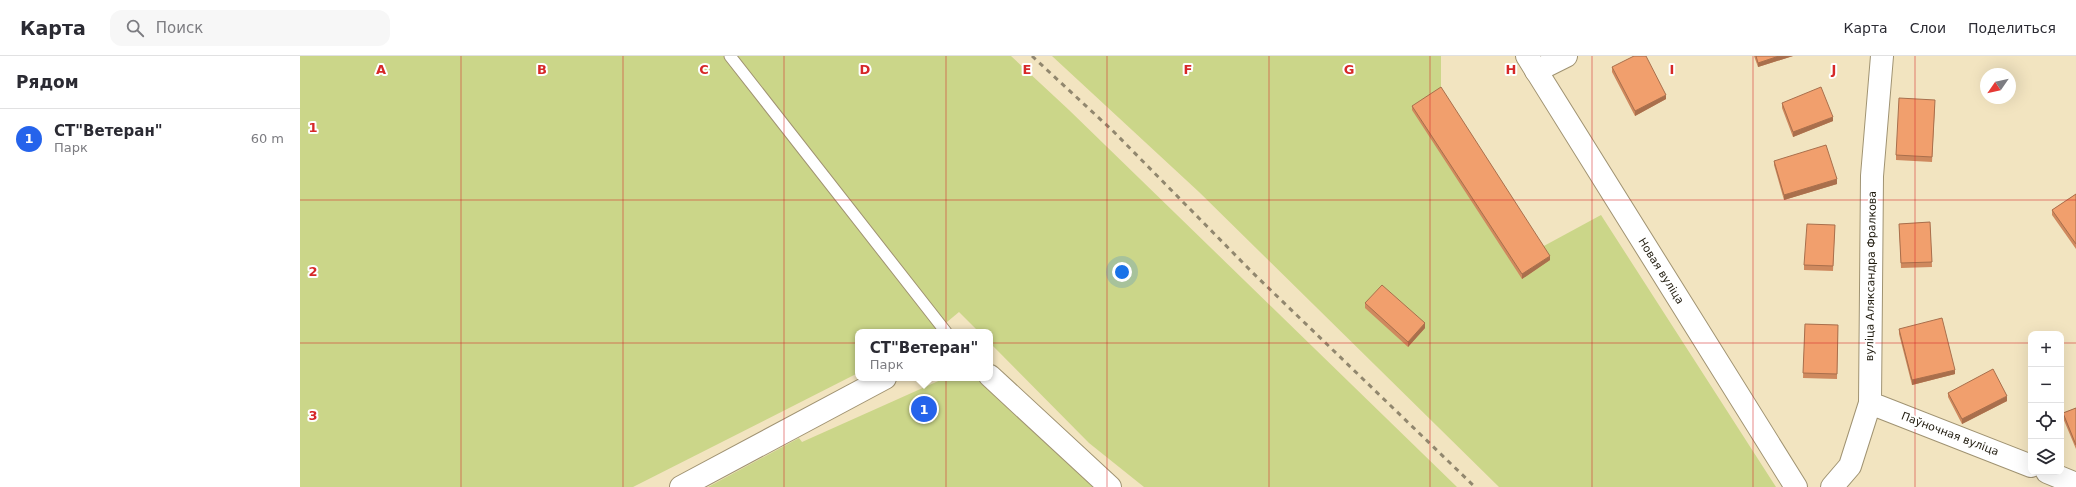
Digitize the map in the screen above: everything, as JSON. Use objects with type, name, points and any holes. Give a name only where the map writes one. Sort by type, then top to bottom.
[{"type":"street","points":[[1531,63],[1566,56]]},
{"type":"street","name":"вуліца Аляксандра Фралкова","points":[[1832,487],[1850,466],[1870,403],[1872,176],[1882,56]]},
{"type":"street","name":"Новая вуліца","points":[[1531,63],[1796,487]]},
{"type":"street","points":[[993,379],[1110,487]]},
{"type":"street","points":[[681,487],[879,381]]},
{"type":"street","name":"Паўночная вуліца","points":[[1870,403],[2028,465]]},
{"type":"street","points":[[2054,475],[2076,484]]},
{"type":"lane","points":[[730,56],[944,329]]},
{"type":"green space","points":[[300,56],[1011,56],[1069,110],[1457,487],[1144,487],[1089,443],[993,346],[993,329],[976,329],[959,312],[939,329],[855,329],[855,375],[633,487],[300,487]]},
{"type":"green space","points":[[1052,56],[1441,56],[1441,92],[1542,247],[1601,215],[1776,487],[1499,487],[1199,192]]},
{"type":"green space","points":[[938,381],[982,381],[1097,487],[708,487],[799,438],[802,442]]},
{"type":"building","points":[[1634,56],[1646,56],[1666,95],[1635,111],[1612,67]]},
{"type":"building","points":[[1756,56],[1779,56],[1758,63]]},
{"type":"building","points":[[1441,87],[1550,256],[1522,274],[1412,106]]},
{"type":"building","points":[[1821,87],[1833,117],[1793,132],[1782,103]]},
{"type":"building","points":[[1899,98],[1935,100],[1932,157],[1896,155]]},
{"type":"building","points":[[1826,145],[1837,179],[1784,195],[1774,161]]},
{"type":"building","points":[[2076,194],[2076,244],[2052,210]]},
{"type":"building","points":[[1930,222],[1932,262],[1901,263],[1899,224]]},
{"type":"building","points":[[1807,224],[1835,225],[1833,266],[1804,265]]},
{"type":"building","points":[[1382,285],[1425,323],[1408,342],[1365,303]]},
{"type":"building","points":[[1942,318],[1955,370],[1912,380],[1899,329]]},
{"type":"building","points":[[1805,324],[1838,325],[1837,374],[1803,373]]},
{"type":"building","points":[[1993,369],[2007,396],[1962,419],[1948,393]]},
{"type":"building","points":[[2076,408],[2076,445],[2064,415],[2064,413]]},
{"type":"railway","points":[[1032,56],[1113,131],[1253,273],[1475,487]]},
{"type":"place","name":"СТ\"Ветеран\"","points":[[924,409]]}]
